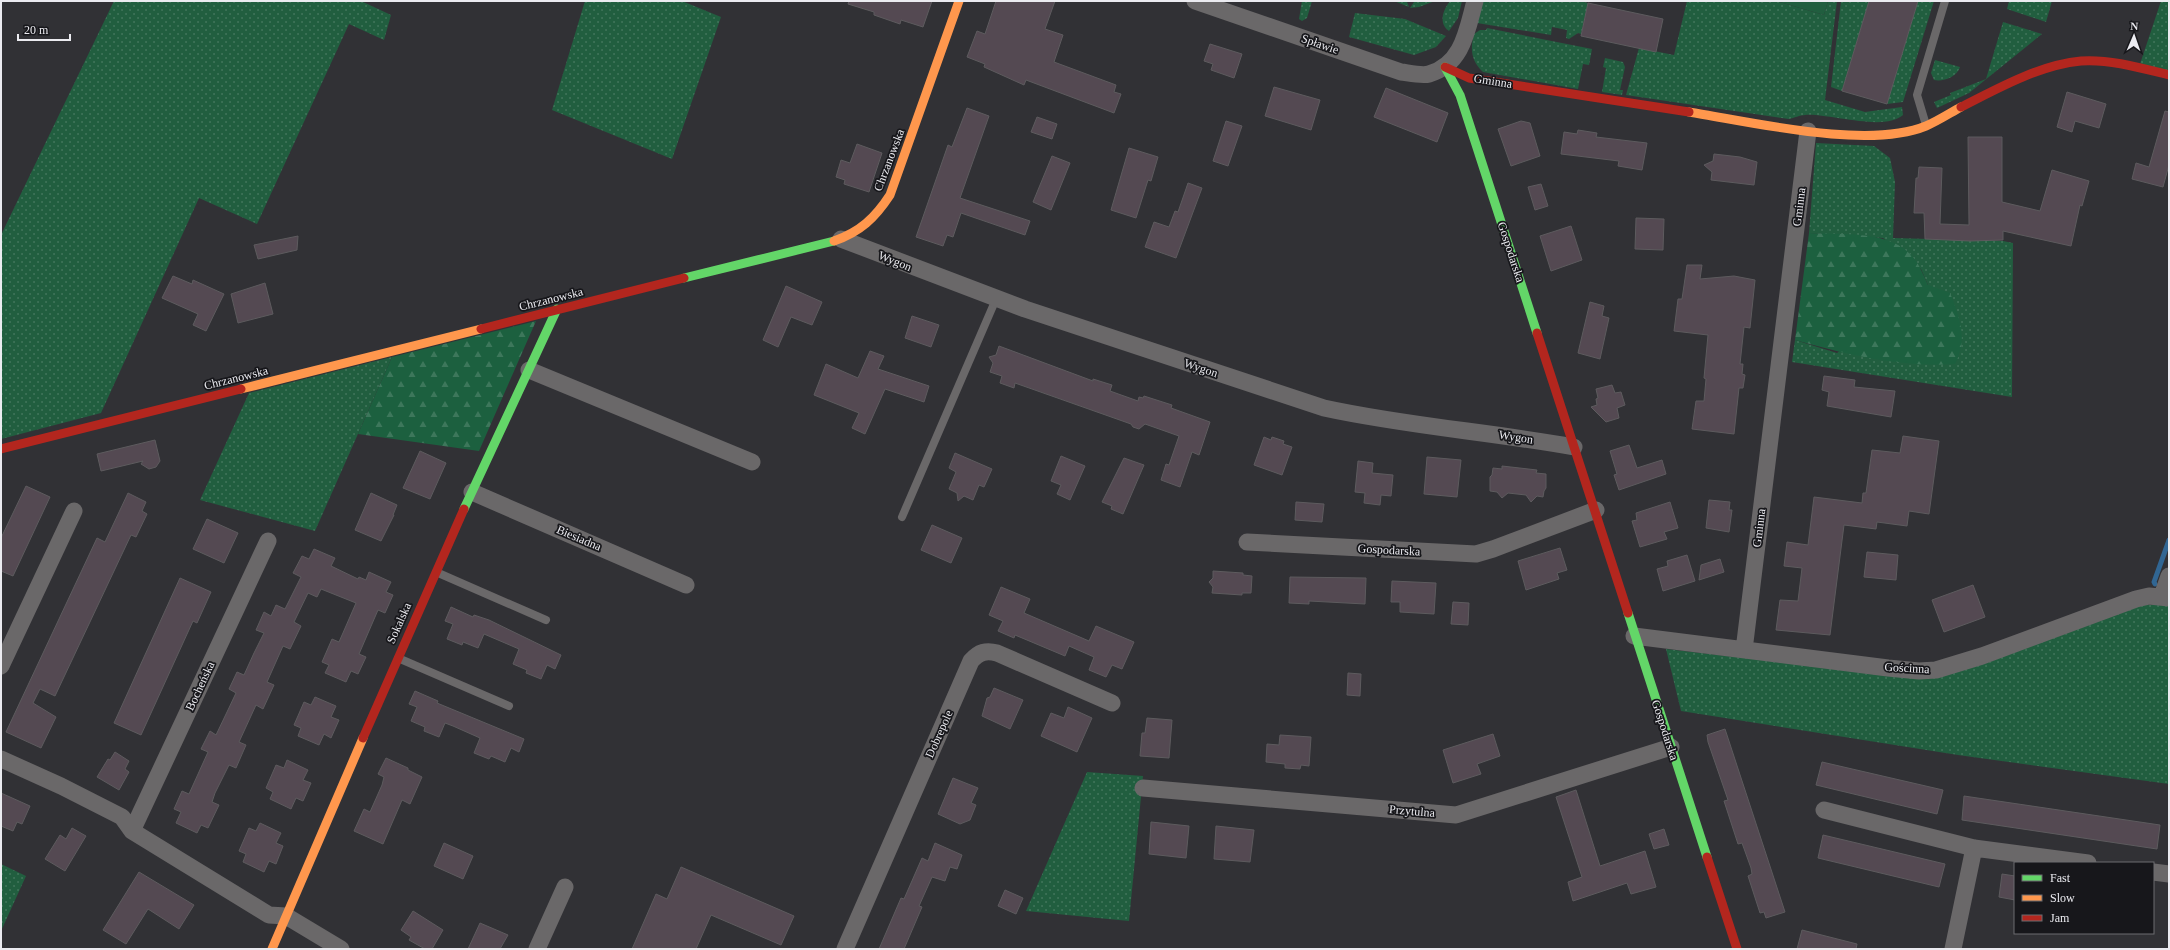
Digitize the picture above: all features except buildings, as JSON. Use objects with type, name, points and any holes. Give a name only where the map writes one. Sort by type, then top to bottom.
[{"type":"street","name":"Chrzanowska","points":[[1,449],[841,239],[861,230],[877,216],[890,195],[959,1]]},
{"type":"street","name":"Spławie","points":[[1195,1],[1401,72],[1428,74],[1445,66]]},
{"type":"street","points":[[1445,66],[1459,52],[1475,1]]},
{"type":"street","points":[[1808,131],[1858,136],[1886,135],[1908,132],[1926,126],[2029,75],[2054,66],[2082,61],[2116,64],[2169,75]]},
{"type":"street","name":"Gminna","points":[[1445,66],[1469,78],[1808,131],[1744,650]]},
{"type":"street","name":"Gospodarska","points":[[1445,66],[1460,95],[1574,447],[1596,510],[1634,636],[1736,949]]},
{"type":"street","name":"Wygon","points":[[841,239],[996,299],[1324,408],[1362,416],[1483,432],[1574,447]]},
{"type":"street","name":"Sokalska","points":[[272,949],[435,571],[557,309]]},
{"type":"street","points":[[529,370],[752,462]]},
{"type":"street","name":"Biesiadna","points":[[472,492],[686,585]]},
{"type":"street","name":"Gospodarska","points":[[1247,542],[1476,554],[1596,510]]},
{"type":"street","points":[[1,666],[74,511]]},
{"type":"street","name":"Bocheńska","points":[[132,831],[268,541]]},
{"type":"street","points":[[2165,597],[2169,576]]},
{"type":"street","name":"Gościnna","points":[[1634,636],[1888,668],[1919,671],[1936,670],[1982,656],[2121,603],[2149,596],[2165,597]]},
{"type":"street","name":"Dobrepole","points":[[845,949],[971,661],[976,655],[990,651],[997,652],[1112,702]]},
{"type":"street","name":"Przytulna","points":[[1143,788],[1456,815],[1671,747]]},
{"type":"street","points":[[1,759],[61,786],[122,817],[132,831],[270,915],[286,916],[341,949]]},
{"type":"street","points":[[1824,810],[1974,848],[2080,862]]},
{"type":"street","points":[[1953,949],[1974,848]]},
{"type":"street","points":[[2154,872],[2169,874]]},
{"type":"street","points":[[538,949],[565,887]]},
{"type":"lane","points":[[1926,126],[1917,95],[1945,1]]},
{"type":"lane","points":[[902,516],[996,299]]},
{"type":"lane","points":[[435,571],[546,620]]},
{"type":"lane","points":[[397,658],[509,706]]},
{"type":"green space","points":[[114,1],[361,1],[391,15],[384,40],[349,24],[257,224],[199,198],[101,413],[1,439],[1,235]]},
{"type":"green space","points":[[585,1],[682,1],[721,17],[672,159],[552,110]]},
{"type":"green space","points":[[1302,1],[1312,1],[1307,18],[1302,21],[1299,19]]},
{"type":"green space","points":[[1394,1],[1435,1],[1419,7],[1410,8],[1414,2],[1407,2],[1409,7]]},
{"type":"green space","points":[[1450,1],[1462,1],[1458,18],[1449,31],[1444,24],[1443,16],[1445,8]]},
{"type":"green space","points":[[1483,1],[1580,1],[1588,3],[1581,34],[1578,33],[1569,39],[1566,38],[1567,30],[1552,27],[1551,35],[1477,23]]},
{"type":"green space","points":[[1687,1],[1776,1],[1824,15],[1828,1],[1837,1],[1825,100],[1865,112],[1902,107],[1903,115],[1894,120],[1883,122],[1856,121],[1815,115],[1803,115],[1789,119],[1626,95],[1639,48],[1674,55]]},
{"type":"green space","points":[[1776,1],[1828,1],[1824,15]]},
{"type":"green space","points":[[1841,1],[1869,1],[1842,91],[1831,87]]},
{"type":"green space","points":[[1918,1],[1934,1],[1903,102],[1887,104]]},
{"type":"green space","points":[[2009,1],[2052,1],[2046,22],[2007,9]]},
{"type":"green space","points":[[2161,1],[2169,1],[2169,71],[2140,64]]},
{"type":"green space","points":[[1355,13],[1405,19],[1446,36],[1436,47],[1414,55],[1349,37]]},
{"type":"green space","points":[[2003,22],[2042,34],[1969,93],[1937,108],[1934,102],[1951,95],[1950,93],[1986,79]]},
{"type":"green space","points":[[1487,28],[1592,49],[1589,65],[1583,64],[1578,89],[1483,72],[1476,64],[1472,54],[1472,45],[1474,34],[1480,30],[1486,30]]},
{"type":"green space","points":[[1605,58],[1623,62],[1625,67],[1620,90],[1623,90],[1622,95],[1602,92],[1606,68],[1603,67]]},
{"type":"green space","points":[[1935,60],[1960,67],[1956,74],[1949,78],[1934,80],[1931,73]]},
{"type":"green space","points":[[1816,143],[1874,146],[1890,158],[1895,182],[1893,238],[2003,241],[2013,243],[2012,397],[1792,362],[1795,340],[1837,353],[1928,285],[1921,269],[1883,238],[1809,233]]},
{"type":"green space","points":[[1809,233],[1848,234],[1875,237],[1888,240],[1909,253],[1918,264],[1928,285],[1950,293],[1957,311],[1962,338],[1959,355],[1955,364],[1915,364],[1874,359],[1795,340]]},
{"type":"green space","points":[[536,321],[479,451],[358,434],[392,357]]},
{"type":"green space","points":[[392,357],[315,531],[200,500],[249,393]]},
{"type":"green space","points":[[2141,605],[2169,605],[2169,784],[1958,755],[1681,711],[1666,649],[1927,679],[1943,676]]},
{"type":"green space","points":[[1087,772],[1143,776],[1129,921],[1026,911]]},
{"type":"green space","points":[[1,864],[26,876],[1,931]]},
{"type":"waterway","points":[[2155,584],[2154,582],[2169,540]]},
{"type":"traffic: fast","points":[[1445,67],[1460,95],[1537,333]]},
{"type":"traffic: fast","points":[[684,278],[834,241]]},
{"type":"traffic: fast","points":[[464,509],[557,309]]},
{"type":"traffic: fast","points":[[1628,613],[1707,857]]},
{"type":"traffic: slow","points":[[834,241],[859,229],[879,211],[890,195],[959,1]]},
{"type":"traffic: slow","points":[[1689,112],[1809,132],[1842,135],[1873,135],[1902,133],[1926,126],[1961,107]]},
{"type":"traffic: slow","points":[[241,389],[481,329]]},
{"type":"traffic: slow","points":[[272,949],[363,738]]},
{"type":"traffic: jam","points":[[1961,107],[2020,78],[2065,63],[2103,61],[2169,75]]},
{"type":"traffic: jam","points":[[1445,67],[1469,78],[1689,112]]},
{"type":"traffic: jam","points":[[481,329],[684,278]]},
{"type":"traffic: jam","points":[[1537,333],[1628,613]]},
{"type":"traffic: jam","points":[[1,449],[241,389]]},
{"type":"traffic: jam","points":[[363,738],[464,509]]},
{"type":"traffic: jam","points":[[1707,857],[1737,949]]}]
